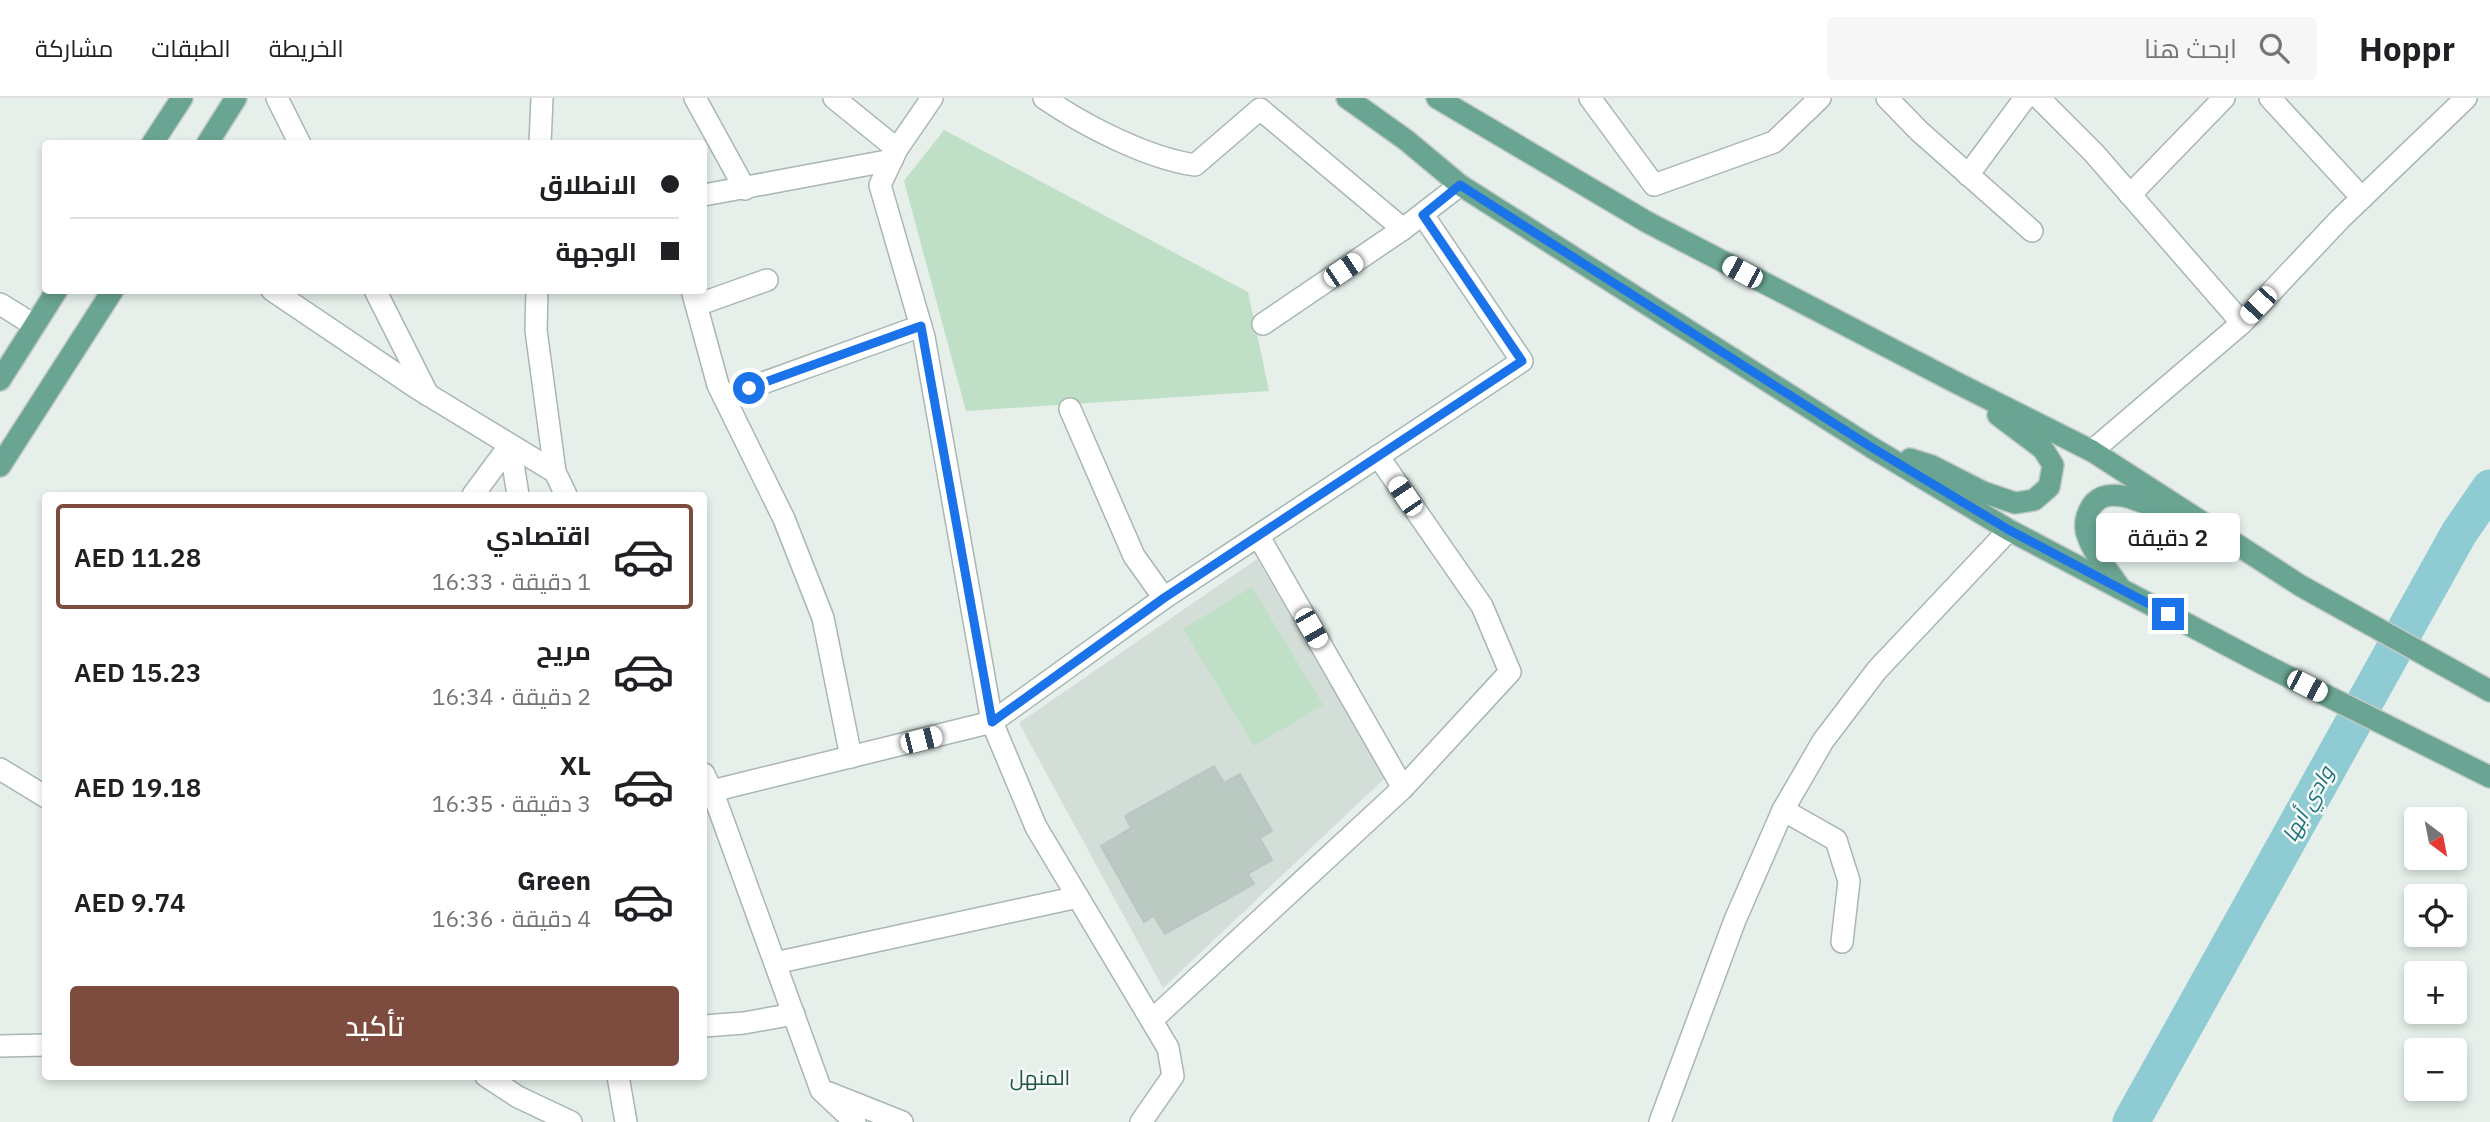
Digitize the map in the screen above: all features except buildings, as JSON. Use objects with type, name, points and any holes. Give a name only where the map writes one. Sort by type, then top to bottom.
[{"type":"main road","points":[[155,140],[182,98]]},
{"type":"main road","points":[[209,140],[236,98]]},
{"type":"main road","points":[[1347,98],[1406,140],[1460,185],[1871,447],[2009,530],[2261,663],[2490,777]]},
{"type":"main road","points":[[1438,98],[1647,222],[2092,451],[2301,586],[2490,691]]},
{"type":"main road","points":[[0,380],[54,294]]},
{"type":"main road","points":[[0,466],[110,294]]},
{"type":"main road","points":[[1871,447],[1932,466],[1983,492],[2015,503],[2034,500],[2049,487],[2053,466],[2043,449],[1956,383]]},
{"type":"main road","points":[[2121,589],[2088,538],[2085,520],[2092,504],[2108,495],[2124,494],[2232,541]]},
{"type":"street","points":[[277,98],[298,140]]},
{"type":"street","points":[[540,140],[542,98]]},
{"type":"street","points":[[695,98],[745,189]]},
{"type":"street","points":[[834,98],[894,155]]},
{"type":"street","points":[[932,98],[894,155],[880,185],[921,326],[992,722],[1036,827],[1168,1048],[1172,1076],[1142,1122]]},
{"type":"street","points":[[1044,98],[1069,115],[1146,151],[1171,161],[1195,165],[1266,104],[1403,229]]},
{"type":"street","points":[[1590,98],[1654,185],[1774,142],[1820,98]]},
{"type":"street","points":[[1887,98],[1919,131],[2032,232]]},
{"type":"street","points":[[1968,175],[2025,98]]},
{"type":"street","points":[[2039,98],[2093,152],[2242,323]]},
{"type":"street","points":[[2130,195],[2224,98]]},
{"type":"street","points":[[2270,98],[2362,198]]},
{"type":"street","points":[[2092,451],[2242,323],[2362,198],[2466,98]]},
{"type":"street","points":[[707,195],[745,189],[894,155]]},
{"type":"street","points":[[1262,324],[1423,215],[1460,185]]},
{"type":"street","points":[[855,1122],[821,1090],[708,783],[851,757],[992,722],[1164,598],[1522,361],[1423,215]]},
{"type":"street","points":[[767,279],[694,298],[718,385],[783,519],[823,618],[851,757]]},
{"type":"street","points":[[278,294],[428,395],[555,472]]},
{"type":"street","points":[[377,294],[428,395]]},
{"type":"street","points":[[537,294],[536,330],[555,472],[565,492]]},
{"type":"street","points":[[0,304],[34,325]]},
{"type":"street","points":[[724,397],[921,326]]},
{"type":"street","points":[[1070,409],[1134,556],[1164,598]]},
{"type":"street","points":[[475,492],[510,445]]},
{"type":"street","points":[[510,445],[518,492]]},
{"type":"street","points":[[1152,1020],[1403,788],[1510,672],[1482,606],[1378,456]]},
{"type":"street","points":[[1660,1122],[1735,920],[1783,810],[1823,741],[1877,670],[2009,530]]},
{"type":"street","points":[[1259,537],[1403,788]]},
{"type":"street","points":[[0,769],[42,795]]},
{"type":"street","points":[[1783,810],[1836,840],[1849,881],[1842,942]]},
{"type":"street","points":[[775,963],[1078,897]]},
{"type":"street","points":[[707,1026],[744,1023],[794,1014]]},
{"type":"street","points":[[0,1046],[42,1045]]},
{"type":"street","points":[[492,1080],[519,1097],[571,1122]]},
{"type":"street","points":[[619,1080],[626,1122]]},
{"type":"street","points":[[821,1090],[902,1122]]},
{"type":"shaded area","points":[[1257,559],[1385,778],[1163,988],[1019,723]]},
{"type":"green space","points":[[944,130],[1248,292],[1269,391],[966,411],[904,181]]},
{"type":"green space","points":[[1252,587],[1323,705],[1254,746],[1183,629]]},
{"type":"waterway","name":"وادي أبها","points":[[2131,1122],[2459,533],[2490,488]]},
{"type":"district","name":"المنهل","points":[[1040,1078]]},
{"type":"route","points":[[749,388],[921,326],[992,722],[1164,598],[1522,361],[1423,215],[1460,185],[1871,447],[2009,530],[2168,614]]}]
